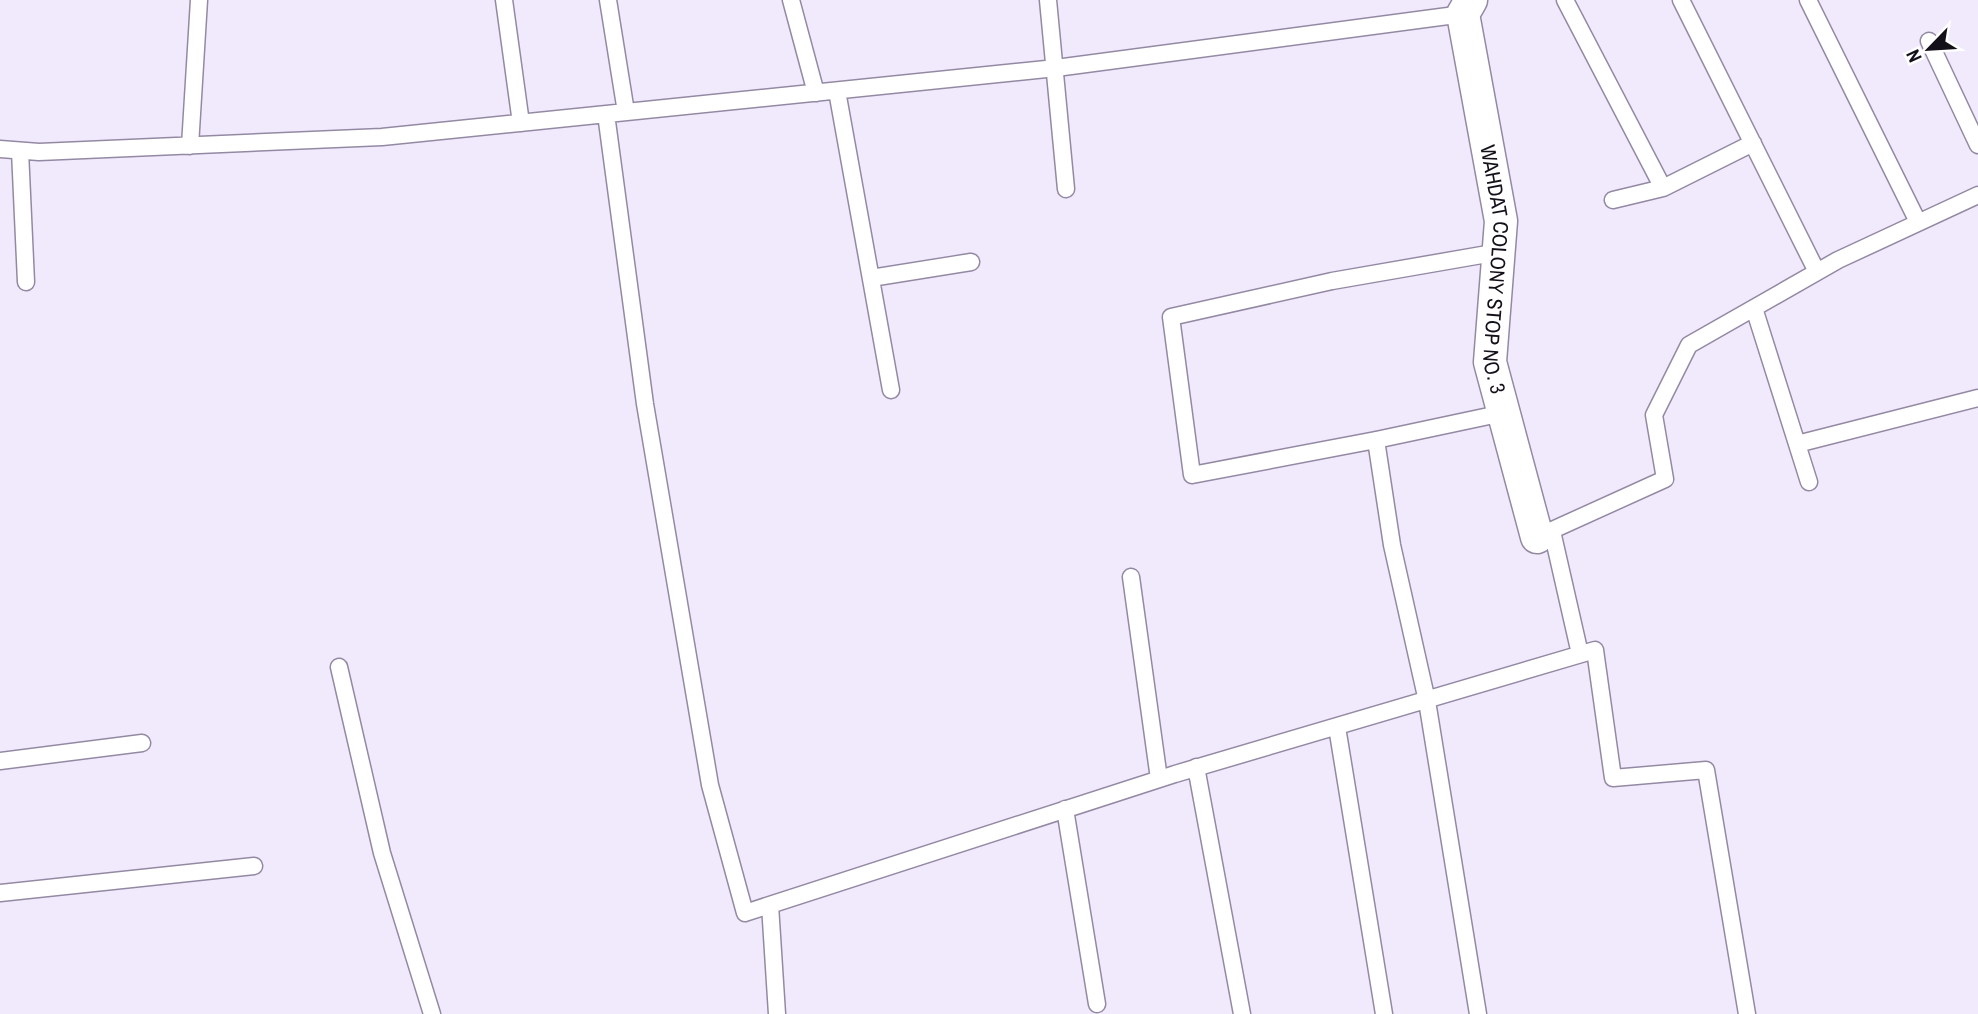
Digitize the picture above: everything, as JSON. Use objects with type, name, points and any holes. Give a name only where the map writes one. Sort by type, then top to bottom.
[{"type":"street","name":"WAHDAT COLONY STOP NO. 3","points":[[1467,7],[1501,221],[1490,362],[1503,413],[1544,534]]},
{"type":"lane","points":[[190,146],[199,0]]},
{"type":"lane","points":[[505,0],[521,123]]},
{"type":"lane","points":[[608,0],[626,113]]},
{"type":"lane","points":[[791,0],[816,93]]},
{"type":"lane","points":[[1048,0],[1066,189]]},
{"type":"lane","points":[[1565,0],[1663,188]]},
{"type":"lane","points":[[1681,0],[1817,272]]},
{"type":"lane","points":[[1808,0],[1918,222]]},
{"type":"lane","points":[[0,149],[39,152],[382,137],[1056,68],[1467,7]]},
{"type":"lane","points":[[1929,41],[1978,145]]},
{"type":"lane","points":[[837,91],[891,390]]},
{"type":"lane","points":[[606,114],[645,404],[710,785],[744,914],[1196,767],[1595,650],[1613,778],[1706,770],[1747,1014]]},
{"type":"lane","points":[[1612,200],[1663,188],[1753,143]]},
{"type":"lane","points":[[20,151],[26,282]]},
{"type":"lane","points":[[1580,654],[1544,534],[1665,480],[1654,415],[1689,345],[1838,260],[1978,194]]},
{"type":"lane","points":[[1499,252],[1332,281],[1171,317],[1192,475],[1503,413]]},
{"type":"lane","points":[[871,278],[971,262]]},
{"type":"lane","points":[[1754,308],[1809,482]]},
{"type":"lane","points":[[1797,444],[1978,398]]},
{"type":"lane","points":[[1376,440],[1392,545],[1426,701],[1478,1014]]},
{"type":"lane","points":[[1131,577],[1159,779]]},
{"type":"lane","points":[[339,667],[382,853],[432,1014]]},
{"type":"lane","points":[[1337,727],[1384,1014]]},
{"type":"lane","points":[[0,761],[142,743]]},
{"type":"lane","points":[[1196,767],[1242,1014]]},
{"type":"lane","points":[[1065,809],[1097,1004]]},
{"type":"lane","points":[[0,893],[254,866]]},
{"type":"lane","points":[[770,905],[777,1014]]}]
